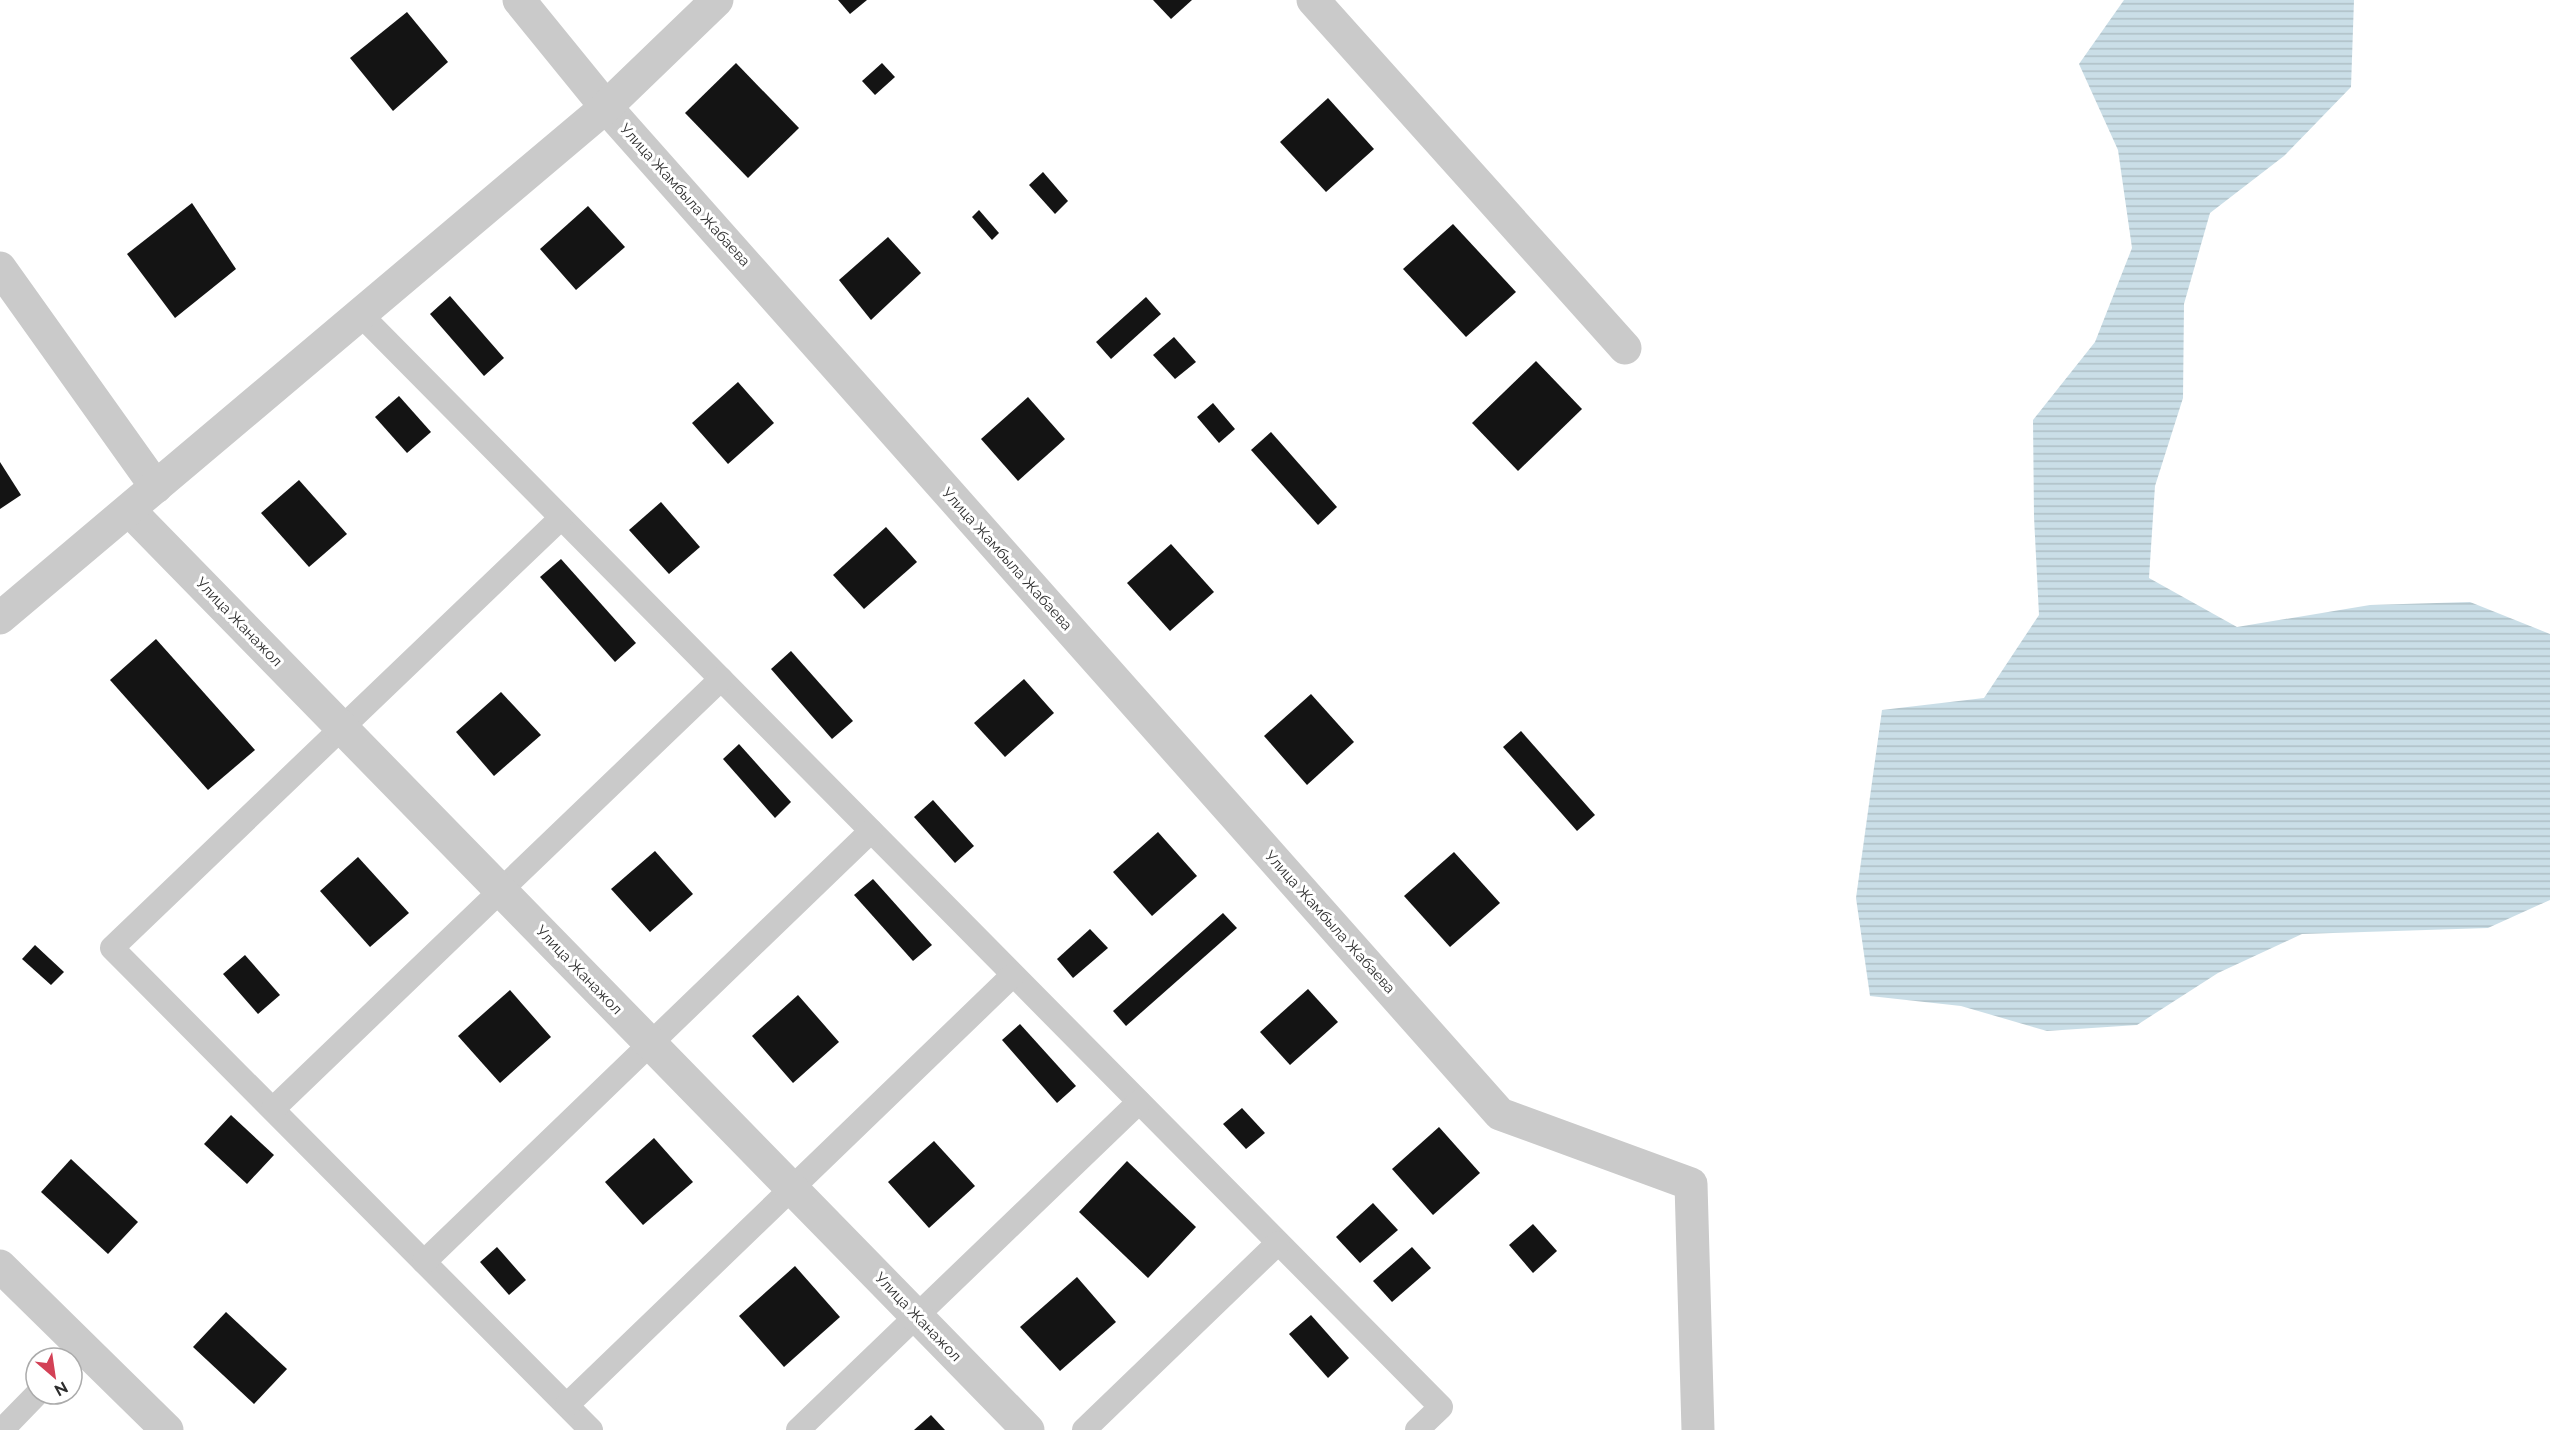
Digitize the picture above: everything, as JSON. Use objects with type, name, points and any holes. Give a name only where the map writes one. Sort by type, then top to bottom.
[{"type":"street","name":"Улица Жамбыла Жабаева","points":[[519,0],[606,107],[1500,1114],[1691,1184],[1698,1430]]},
{"type":"street","points":[[0,618],[606,107],[717,0]]},
{"type":"street","points":[[1313,0],[1625,348]]},
{"type":"street","points":[[0,268],[156,487]]},
{"type":"street","name":"Улица Жанажол","points":[[129,510],[1028,1430]]},
{"type":"street","points":[[0,1266],[72,1346]]},
{"type":"street","points":[[84,1358],[167,1430]]},
{"type":"lane","points":[[360,314],[1441,1407],[1417,1430]]},
{"type":"lane","points":[[561,518],[112,948],[591,1430]]},
{"type":"lane","points":[[273,1109],[721,679]]},
{"type":"lane","points":[[424,1262],[871,831]]},
{"type":"lane","points":[[567,1405],[1013,975]]},
{"type":"lane","points":[[798,1430],[1139,1102]]},
{"type":"lane","points":[[1084,1430],[1278,1243]]},
{"type":"lane","points":[[2,1430],[25,1406]]},
{"type":"water","points":[[2124,0],[2354,0],[2351,87],[2284,156],[2210,213],[2184,304],[2183,398],[2155,486],[2149,578],[2237,627],[2370,605],[2470,602],[2550,634],[2550,900],[2488,928],[2302,934],[2218,973],[2137,1025],[2047,1031],[1961,1006],[1870,996],[1856,898],[1882,710],[1984,698],[2039,615],[2034,517],[2033,420],[2095,342],[2132,248],[2118,150],[2079,64]]},
{"type":"building","points":[[838,0],[867,0],[850,14]]},
{"type":"building","points":[[1153,0],[1192,0],[1171,19]]},
{"type":"building","points":[[407,12],[448,62],[393,111],[350,58]]},
{"type":"building","points":[[736,63],[799,128],[748,178],[685,113]]},
{"type":"building","points":[[882,63],[895,77],[875,95],[862,81]]},
{"type":"building","points":[[1328,98],[1374,149],[1326,192],[1280,142]]},
{"type":"building","points":[[1043,172],[1068,201],[1055,214],[1029,185]]},
{"type":"building","points":[[192,203],[236,269],[175,318],[127,254]]},
{"type":"building","points":[[588,206],[625,247],[576,290],[540,249]]},
{"type":"building","points":[[979,210],[999,233],[992,240],[972,217]]},
{"type":"building","points":[[1453,224],[1516,292],[1466,337],[1403,269]]},
{"type":"building","points":[[888,237],[921,273],[871,320],[839,280]]},
{"type":"building","points":[[450,296],[504,358],[484,376],[430,314]]},
{"type":"building","points":[[1146,297],[1161,314],[1111,359],[1096,342]]},
{"type":"building","points":[[1174,337],[1196,362],[1175,379],[1153,355]]},
{"type":"building","points":[[1536,361],[1582,409],[1518,471],[1472,423]]},
{"type":"building","points":[[738,382],[774,423],[728,464],[692,423]]},
{"type":"building","points":[[399,396],[431,432],[407,453],[375,417]]},
{"type":"building","points":[[1028,397],[1065,439],[1018,481],[981,439]]},
{"type":"building","points":[[1213,403],[1235,429],[1219,443],[1197,417]]},
{"type":"building","points":[[1271,432],[1337,507],[1318,525],[1251,450]]},
{"type":"building","points":[[0,462],[21,495],[0,509]]},
{"type":"building","points":[[299,480],[347,534],[309,567],[261,513]]},
{"type":"building","points":[[661,502],[700,547],[669,574],[629,530]]},
{"type":"building","points":[[886,527],[917,562],[864,609],[833,575]]},
{"type":"building","points":[[1171,544],[1214,592],[1170,631],[1127,583]]},
{"type":"building","points":[[561,559],[636,643],[615,662],[540,577]]},
{"type":"building","points":[[156,639],[255,750],[208,790],[110,680]]},
{"type":"building","points":[[791,651],[853,721],[832,739],[771,669]]},
{"type":"building","points":[[1024,679],[1054,713],[1005,757],[974,723]]},
{"type":"building","points":[[501,692],[541,735],[494,776],[456,732]]},
{"type":"building","points":[[1311,694],[1354,742],[1307,785],[1264,736]]},
{"type":"building","points":[[1521,731],[1595,815],[1577,831],[1503,747]]},
{"type":"building","points":[[739,744],[791,802],[775,818],[723,759]]},
{"type":"building","points":[[933,800],[974,846],[955,863],[914,817]]},
{"type":"building","points":[[1158,832],[1197,876],[1152,916],[1113,872]]},
{"type":"building","points":[[655,851],[693,894],[650,932],[611,889]]},
{"type":"building","points":[[1454,852],[1500,903],[1450,947],[1404,896]]},
{"type":"building","points":[[358,857],[409,913],[370,947],[320,891]]},
{"type":"building","points":[[873,879],[932,945],[913,961],[854,895]]},
{"type":"building","points":[[1223,913],[1237,928],[1126,1026],[1113,1011]]},
{"type":"building","points":[[1090,929],[1108,948],[1073,978],[1057,959]]},
{"type":"building","points":[[35,945],[64,972],[51,985],[22,959]]},
{"type":"building","points":[[245,955],[280,995],[258,1014],[223,974]]},
{"type":"building","points":[[1308,989],[1338,1022],[1290,1065],[1260,1032]]},
{"type":"building","points":[[510,990],[551,1037],[500,1083],[458,1036]]},
{"type":"building","points":[[798,995],[839,1042],[793,1083],[752,1036]]},
{"type":"building","points":[[1020,1024],[1076,1086],[1057,1103],[1002,1040]]},
{"type":"building","points":[[1242,1108],[1265,1133],[1246,1149],[1223,1124]]},
{"type":"building","points":[[231,1115],[274,1155],[247,1184],[204,1144]]},
{"type":"building","points":[[1439,1127],[1480,1173],[1433,1215],[1392,1169]]},
{"type":"building","points":[[654,1138],[693,1182],[643,1225],[605,1182]]},
{"type":"building","points":[[934,1141],[975,1186],[929,1228],[888,1182]]},
{"type":"building","points":[[71,1159],[138,1222],[108,1254],[41,1192]]},
{"type":"building","points":[[1127,1161],[1196,1227],[1148,1278],[1079,1212]]},
{"type":"building","points":[[1373,1203],[1398,1230],[1360,1263],[1336,1237]]},
{"type":"building","points":[[1533,1224],[1557,1251],[1533,1273],[1509,1245]]},
{"type":"building","points":[[497,1247],[526,1280],[509,1295],[480,1262]]},
{"type":"building","points":[[1412,1247],[1431,1268],[1392,1302],[1373,1281]]},
{"type":"building","points":[[795,1266],[840,1317],[784,1367],[739,1316]]},
{"type":"building","points":[[1077,1277],[1116,1322],[1060,1371],[1020,1327]]},
{"type":"building","points":[[226,1312],[287,1369],[254,1404],[193,1347]]},
{"type":"building","points":[[1311,1315],[1349,1358],[1328,1378],[1289,1334]]},
{"type":"building","points":[[931,1415],[945,1430],[914,1430]]}]
